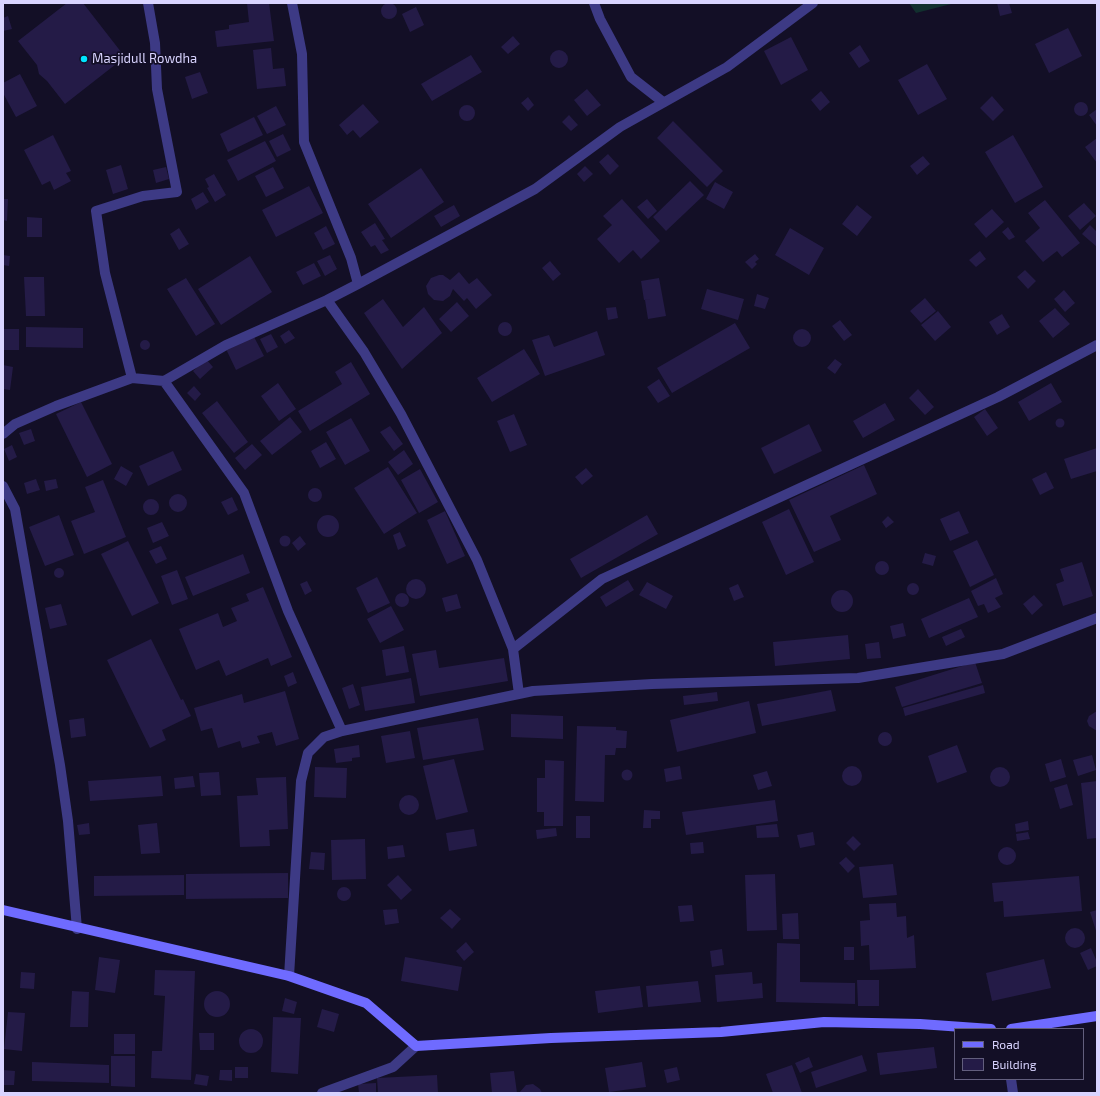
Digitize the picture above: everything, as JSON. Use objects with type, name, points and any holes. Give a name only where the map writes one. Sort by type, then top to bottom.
[{"type":"street","points":[[132,378],[105,273],[96,210],[143,196],[177,192],[157,89],[155,43],[148,3]]},
{"type":"street","points":[[292,3],[302,54],[304,142],[324,195],[351,258],[358,284]]},
{"type":"street","points":[[594,3],[600,19],[631,77],[663,102]]},
{"type":"street","points":[[3,434],[15,424],[56,406],[132,378],[164,381],[226,345],[327,300],[358,284],[535,189],[620,127],[727,67],[813,3]]},
{"type":"street","points":[[327,300],[364,352],[401,414],[477,560],[514,649],[519,694]]},
{"type":"street","points":[[514,649],[602,580],[998,397],[1097,345]]},
{"type":"street","points":[[164,381],[244,492],[288,611],[342,731]]},
{"type":"street","points":[[3,486],[15,509],[60,765],[68,821],[77,929]]},
{"type":"street","points":[[289,976],[304,767],[308,753],[324,737],[342,731],[533,691],[652,684],[858,678],[1003,654],[1097,618]]},
{"type":"street","points":[[3,910],[77,929],[289,976],[366,1003],[416,1046]]},
{"type":"street","points":[[1017,1028],[1097,1016]]},
{"type":"street","points":[[322,1093],[393,1067],[416,1046],[550,1038],[721,1032],[824,1022],[920,1024],[977,1028]]},
{"type":"street","points":[[1011,1080],[1013,1093]]},
{"type":"green space","points":[[909,3],[955,3],[916,13]]},
{"type":"building","points":[[67,3],[83,3],[125,57],[65,104],[47,81],[39,74],[37,65],[18,41]]},
{"type":"building","points":[[247,3],[269,3],[274,41],[217,47],[215,31],[229,29],[229,25],[249,22]]},
{"type":"building","points":[[386,3],[392,3],[397,8],[395,17],[392,19],[386,19],[381,14],[381,8]]},
{"type":"building","points":[[997,3],[1009,3],[1012,13],[1000,16]]},
{"type":"building","points":[[416,7],[424,25],[410,32],[402,14]]},
{"type":"building","points":[[8,16],[12,29],[3,31],[3,18]]},
{"type":"building","points":[[1068,28],[1082,56],[1049,73],[1035,44]]},
{"type":"building","points":[[513,36],[520,44],[508,54],[501,47]]},
{"type":"building","points":[[791,37],[808,70],[781,85],[764,51]]},
{"type":"building","points":[[860,45],[870,61],[859,68],[849,53]]},
{"type":"building","points":[[271,48],[273,69],[284,68],[286,86],[257,89],[253,50]]},
{"type":"building","points":[[555,50],[563,50],[568,55],[566,66],[563,68],[555,68],[550,63],[550,55]]},
{"type":"building","points":[[471,55],[482,72],[432,101],[421,84]]},
{"type":"building","points":[[927,64],[947,99],[918,115],[898,80]]},
{"type":"building","points":[[200,72],[208,93],[192,99],[185,77]]},
{"type":"building","points":[[20,74],[37,106],[16,117],[3,93],[3,83]]},
{"type":"building","points":[[587,89],[601,105],[587,116],[574,100]]},
{"type":"building","points":[[821,91],[830,102],[820,111],[811,100]]},
{"type":"building","points":[[992,96],[1004,110],[993,121],[980,108]]},
{"type":"building","points":[[528,97],[534,105],[528,111],[521,103]]},
{"type":"building","points":[[1081,102],[1086,104],[1088,109],[1086,114],[1081,116],[1076,114],[1074,109],[1076,104]]},
{"type":"building","points":[[363,104],[379,122],[360,138],[353,130],[347,135],[339,125]]},
{"type":"building","points":[[467,105],[474,110],[475,113],[470,120],[467,121],[460,116],[459,113],[464,106]]},
{"type":"building","points":[[276,106],[286,125],[267,134],[257,116]]},
{"type":"building","points":[[1097,109],[1097,126],[1089,115]]},
{"type":"building","points":[[569,115],[578,125],[571,131],[562,122]]},
{"type":"building","points":[[254,117],[263,135],[228,152],[220,134]]},
{"type":"building","points":[[673,121],[723,171],[707,187],[657,138]]},
{"type":"building","points":[[283,134],[291,150],[277,157],[269,141]]},
{"type":"building","points":[[53,135],[71,171],[66,173],[71,181],[54,190],[50,181],[42,185],[24,150]]},
{"type":"building","points":[[1013,135],[1043,187],[1015,203],[985,152]]},
{"type":"building","points":[[1097,138],[1097,163],[1085,147]]},
{"type":"building","points":[[265,141],[276,161],[238,181],[227,160]]},
{"type":"building","points":[[608,154],[619,166],[610,175],[599,162]]},
{"type":"building","points":[[923,156],[930,164],[917,175],[910,166]]},
{"type":"building","points":[[121,165],[128,189],[113,194],[106,170]]},
{"type":"building","points":[[585,166],[593,174],[584,182],[577,174]]},
{"type":"building","points":[[166,167],[169,179],[156,183],[153,170]]},
{"type":"building","points":[[273,167],[284,188],[266,197],[255,176]]},
{"type":"building","points":[[421,168],[444,202],[391,238],[368,204]]},
{"type":"building","points":[[214,174],[226,195],[215,202],[207,188],[209,187],[205,179]]},
{"type":"building","points":[[690,181],[704,195],[666,231],[653,217]]},
{"type":"building","points":[[715,182],[733,192],[724,209],[706,199]]},
{"type":"building","points":[[309,186],[323,213],[276,237],[262,210]]},
{"type":"building","points":[[203,192],[209,202],[196,210],[191,199]]},
{"type":"building","points":[[3,199],[8,199],[7,221],[3,220]]},
{"type":"building","points":[[622,199],[660,241],[641,259],[633,250],[619,263],[597,239],[612,225],[603,216]]},
{"type":"building","points":[[647,199],[657,211],[648,219],[637,207]]},
{"type":"building","points":[[1045,200],[1080,243],[1062,257],[1057,251],[1043,262],[1025,241],[1040,228],[1028,213]]},
{"type":"building","points":[[1084,203],[1096,216],[1080,230],[1068,216]]},
{"type":"building","points":[[454,205],[460,216],[441,227],[434,216]]},
{"type":"building","points":[[857,205],[872,217],[857,236],[842,224]]},
{"type":"building","points":[[992,209],[1004,222],[986,238],[974,224]]},
{"type":"building","points":[[27,217],[42,218],[42,237],[27,237]]},
{"type":"building","points":[[375,223],[385,239],[382,240],[389,250],[381,254],[375,245],[371,247],[361,232]]},
{"type":"building","points":[[1090,225],[1097,232],[1097,247],[1082,234]]},
{"type":"building","points":[[326,226],[335,244],[323,250],[314,233]]},
{"type":"building","points":[[1008,227],[1015,237],[1009,240],[1002,232]]},
{"type":"building","points":[[179,228],[189,244],[179,250],[170,234]]},
{"type":"building","points":[[790,228],[824,248],[809,275],[775,255]]},
{"type":"building","points":[[980,251],[986,259],[976,267],[969,260]]},
{"type":"building","points":[[755,254],[759,259],[755,262],[757,264],[752,269],[745,262]]},
{"type":"building","points":[[3,255],[10,256],[9,266],[3,265]]},
{"type":"building","points":[[330,255],[337,269],[325,276],[317,261]]},
{"type":"building","points":[[250,256],[272,292],[221,325],[198,289]]},
{"type":"building","points":[[550,261],[561,274],[553,281],[542,268]]},
{"type":"building","points":[[314,263],[321,276],[303,285],[296,272]]},
{"type":"building","points":[[1025,270],[1036,281],[1028,289],[1017,277]]},
{"type":"building","points":[[459,272],[469,284],[477,278],[492,295],[476,309],[467,298],[464,301],[453,289],[450,296],[443,301],[434,300],[428,294],[426,286],[431,278],[443,275],[450,280]]},
{"type":"building","points":[[24,277],[44,277],[45,316],[26,316]]},
{"type":"building","points":[[186,278],[215,324],[196,336],[167,289]]},
{"type":"building","points":[[659,278],[666,316],[648,319],[645,300],[652,299],[644,300],[641,281]]},
{"type":"building","points":[[707,289],[744,299],[738,320],[701,309]]},
{"type":"building","points":[[1064,290],[1075,303],[1065,312],[1054,299]]},
{"type":"building","points":[[757,294],[769,298],[765,309],[754,306]]},
{"type":"building","points":[[925,298],[936,311],[921,323],[910,311]]},
{"type":"building","points":[[383,299],[403,327],[424,307],[442,333],[402,369],[364,313]]},
{"type":"building","points":[[457,302],[469,316],[451,332],[439,319]]},
{"type":"building","points":[[616,307],[618,318],[608,320],[606,308]]},
{"type":"building","points":[[1055,308],[1070,324],[1053,338],[1039,321]]},
{"type":"building","points":[[938,311],[951,327],[935,341],[921,325]]},
{"type":"building","points":[[1002,314],[1010,327],[997,335],[989,322]]},
{"type":"building","points":[[840,320],[852,335],[844,341],[832,326]]},
{"type":"building","points":[[505,322],[510,324],[512,329],[510,334],[505,336],[500,334],[498,329],[500,324]]},
{"type":"building","points":[[735,323],[750,348],[672,393],[657,368]]},
{"type":"building","points":[[26,327],[83,328],[83,348],[26,347]]},
{"type":"building","points":[[3,329],[19,329],[19,350],[3,350]]},
{"type":"building","points":[[802,329],[808,332],[811,338],[808,344],[802,347],[796,344],[793,338],[796,332]]},
{"type":"building","points":[[289,330],[295,338],[285,344],[280,336]]},
{"type":"building","points":[[597,331],[605,355],[545,376],[532,340],[549,335],[554,347]]},
{"type":"building","points":[[271,334],[278,347],[267,353],[260,339]]},
{"type":"building","points":[[253,335],[264,356],[236,370],[226,349]]},
{"type":"building","points":[[143,340],[147,340],[149,341],[149,349],[143,350],[140,347],[140,343]]},
{"type":"building","points":[[524,349],[540,374],[492,402],[477,378]]},
{"type":"building","points":[[206,359],[213,367],[200,379],[193,371]]},
{"type":"building","points":[[835,359],[842,364],[835,374],[827,368]]},
{"type":"building","points":[[351,362],[370,394],[310,431],[298,411],[342,384],[335,372]]},
{"type":"building","points":[[3,365],[13,367],[10,390],[3,389]]},
{"type":"building","points":[[659,379],[670,396],[658,403],[647,387]]},
{"type":"building","points":[[278,383],[296,409],[279,421],[261,396]]},
{"type":"building","points":[[1051,383],[1062,402],[1029,421],[1018,402]]},
{"type":"building","points":[[194,386],[201,394],[195,401],[187,393]]},
{"type":"building","points":[[918,389],[934,407],[925,415],[909,398]]},
{"type":"building","points":[[217,401],[248,442],[234,453],[202,413]]},
{"type":"building","points":[[81,402],[112,464],[87,477],[56,414]]},
{"type":"building","points":[[885,403],[895,420],[863,438],[853,421]]},
{"type":"building","points":[[985,409],[998,428],[987,436],[974,417]]},
{"type":"building","points":[[514,414],[527,445],[510,452],[497,421]]},
{"type":"building","points":[[290,417],[302,432],[272,455],[260,441]]},
{"type":"building","points":[[351,418],[370,451],[345,465],[326,432]]},
{"type":"building","points":[[1058,419],[1062,419],[1064,423],[1062,427],[1058,427],[1056,425],[1056,421]]},
{"type":"building","points":[[809,424],[822,451],[774,474],[761,448]]},
{"type":"building","points":[[390,426],[403,444],[394,451],[380,432]]},
{"type":"building","points":[[31,429],[35,441],[24,445],[19,433]]},
{"type":"building","points":[[326,442],[336,459],[320,468],[311,451]]},
{"type":"building","points":[[252,444],[262,455],[245,470],[235,458]]},
{"type":"building","points":[[12,445],[17,457],[9,461],[4,449]]},
{"type":"building","points":[[1097,448],[1097,471],[1071,479],[1064,459]]},
{"type":"building","points":[[404,450],[413,464],[398,475],[388,462]]},
{"type":"building","points":[[173,451],[182,470],[148,486],[139,466]]},
{"type":"building","points":[[864,465],[877,494],[830,516],[841,540],[814,552],[789,500]]},
{"type":"building","points":[[121,466],[133,473],[126,486],[114,479]]},
{"type":"building","points":[[388,467],[417,513],[384,534],[354,488]]},
{"type":"building","points":[[586,468],[593,476],[582,485],[575,477]]},
{"type":"building","points":[[420,469],[438,502],[419,513],[401,480]]},
{"type":"building","points":[[1046,472],[1054,488],[1040,495],[1032,479]]},
{"type":"building","points":[[36,479],[40,490],[27,494],[24,483]]},
{"type":"building","points":[[56,479],[58,488],[46,491],[44,481]]},
{"type":"building","points":[[103,480],[126,537],[84,554],[71,521],[95,512],[85,487]]},
{"type":"building","points":[[315,488],[320,490],[322,495],[320,500],[315,502],[310,500],[308,495],[310,490]]},
{"type":"building","points":[[174,494],[182,494],[187,499],[185,510],[182,512],[174,512],[169,507],[169,499]]},
{"type":"building","points":[[232,497],[238,510],[228,515],[221,502]]},
{"type":"building","points":[[148,499],[154,499],[159,504],[157,513],[154,515],[148,515],[143,510],[143,504]]},
{"type":"building","points":[[789,509],[814,562],[786,575],[762,522]]},
{"type":"building","points":[[445,511],[465,556],[447,564],[427,520]]},
{"type":"building","points":[[959,511],[969,533],[950,541],[940,519]]},
{"type":"building","points":[[59,515],[74,555],[45,566],[29,527]]},
{"type":"building","points":[[324,515],[332,515],[339,522],[339,530],[332,537],[324,537],[317,530],[317,522]]},
{"type":"building","points":[[647,515],[658,534],[581,578],[570,559]]},
{"type":"building","points":[[888,516],[894,522],[886,528],[882,522]]},
{"type":"building","points":[[162,522],[169,536],[153,543],[147,528]]},
{"type":"building","points":[[400,532],[406,546],[398,550],[393,535]]},
{"type":"building","points":[[283,536],[287,536],[289,537],[289,545],[283,546],[280,543],[280,539]]},
{"type":"building","points":[[300,536],[306,544],[298,551],[292,543]]},
{"type":"building","points":[[977,540],[994,575],[970,587],[953,551]]},
{"type":"building","points":[[128,541],[159,603],[132,616],[101,554]]},
{"type":"building","points":[[161,546],[167,559],[156,564],[149,551]]},
{"type":"building","points":[[925,553],[936,556],[933,566],[922,563]]},
{"type":"building","points":[[243,554],[250,573],[193,596],[185,577]]},
{"type":"building","points":[[879,561],[885,561],[889,565],[889,571],[885,575],[879,575],[875,571],[875,565]]},
{"type":"building","points":[[1082,562],[1093,596],[1063,606],[1056,584],[1064,581],[1060,569]]},
{"type":"building","points":[[57,568],[61,568],[63,569],[63,577],[57,578],[54,575],[54,571]]},
{"type":"building","points":[[177,570],[188,599],[172,605],[161,576]]},
{"type":"building","points":[[377,577],[390,603],[368,613],[356,588]]},
{"type":"building","points":[[996,578],[1003,594],[995,598],[1001,607],[988,613],[984,604],[978,606],[971,591]]},
{"type":"building","points":[[416,579],[423,582],[426,589],[423,596],[416,599],[409,596],[406,589],[409,582]]},
{"type":"building","points":[[628,580],[634,590],[606,607],[600,597]]},
{"type":"building","points":[[307,581],[312,591],[305,595],[300,584]]},
{"type":"building","points":[[647,582],[673,596],[666,609],[639,595]]},
{"type":"building","points":[[911,583],[915,583],[919,589],[915,595],[911,595],[907,591],[907,587]]},
{"type":"building","points":[[738,584],[744,597],[734,601],[729,588]]},
{"type":"building","points":[[263,587],[292,657],[271,666],[268,658],[226,676],[219,660],[196,670],[179,629],[218,613],[223,627],[237,621],[231,608],[249,601],[246,594]]},
{"type":"building","points":[[842,590],[850,593],[853,601],[850,609],[842,612],[834,609],[831,601],[834,593]]},
{"type":"building","points":[[399,593],[405,593],[409,597],[409,603],[405,607],[399,607],[395,603],[395,597]]},
{"type":"building","points":[[457,594],[461,608],[446,612],[442,598]]},
{"type":"building","points":[[1034,595],[1043,605],[1032,615],[1023,604]]},
{"type":"building","points":[[969,598],[978,617],[929,638],[921,619]]},
{"type":"building","points":[[61,604],[67,625],[50,629],[45,608]]},
{"type":"building","points":[[391,606],[404,630],[380,643],[367,619]]},
{"type":"building","points":[[903,623],[906,636],[893,639],[890,626]]},
{"type":"building","points":[[961,629],[965,637],[946,646],[942,637]]},
{"type":"building","points":[[848,635],[850,659],[775,666],[773,642]]},
{"type":"building","points":[[151,639],[181,700],[183,699],[191,716],[162,730],[166,740],[150,748],[107,660]]},
{"type":"building","points":[[879,642],[881,658],[867,659],[865,644]]},
{"type":"building","points":[[404,646],[409,672],[386,676],[382,650]]},
{"type":"building","points":[[436,650],[439,668],[504,658],[508,681],[420,696],[412,654]]},
{"type":"building","points":[[975,662],[982,683],[902,707],[895,687]]},
{"type":"building","points":[[293,672],[297,683],[288,687],[284,676]]},
{"type":"building","points":[[411,678],[415,703],[365,711],[361,687]]},
{"type":"building","points":[[353,684],[360,705],[349,709],[342,688]]},
{"type":"building","points":[[983,685],[985,693],[905,716],[903,708]]},
{"type":"building","points":[[831,690],[836,711],[762,726],[757,704]]},
{"type":"building","points":[[285,691],[299,739],[276,746],[272,732],[257,736],[260,743],[242,748],[240,741],[218,748],[212,728],[201,731],[194,708],[242,694],[244,703]]},
{"type":"building","points":[[717,692],[718,701],[684,705],[683,696]]},
{"type":"building","points":[[749,701],[756,733],[677,752],[670,720]]},
{"type":"building","points":[[1097,711],[1097,731],[1089,726],[1087,721],[1089,716]]},
{"type":"building","points":[[511,714],[563,716],[563,739],[511,737]]},
{"type":"building","points":[[84,718],[86,736],[71,738],[69,720]]},
{"type":"building","points":[[478,718],[484,750],[423,760],[417,728]]},
{"type":"building","points":[[577,726],[616,727],[616,730],[627,731],[626,748],[616,748],[615,755],[605,755],[604,802],[575,801]]},
{"type":"building","points":[[410,731],[415,758],[386,763],[381,736]]},
{"type":"building","points":[[885,732],[890,734],[892,739],[890,744],[885,746],[880,744],[878,739],[880,734]]},
{"type":"building","points":[[359,745],[360,757],[352,758],[352,761],[336,763],[334,749]]},
{"type":"building","points":[[957,745],[967,772],[937,783],[928,756]]},
{"type":"building","points":[[1092,755],[1096,770],[1078,776],[1073,760]]},
{"type":"building","points":[[454,759],[468,812],[436,820],[423,766]]},
{"type":"building","points":[[1061,759],[1066,777],[1050,782],[1045,764]]},
{"type":"building","points":[[545,760],[564,761],[563,826],[544,826],[544,812],[537,812],[537,778],[545,778]]},
{"type":"building","points":[[680,766],[682,779],[666,782],[664,769]]},
{"type":"building","points":[[852,766],[859,769],[862,776],[859,783],[852,786],[845,783],[842,776],[845,769]]},
{"type":"building","points":[[315,767],[347,768],[346,798],[314,797]]},
{"type":"building","points":[[996,767],[1004,767],[1010,773],[1010,781],[1004,787],[996,787],[990,781],[990,773]]},
{"type":"building","points":[[627,769],[631,771],[633,775],[631,779],[627,781],[623,779],[621,775],[623,771]]},
{"type":"building","points":[[767,771],[772,786],[758,790],[753,775]]},
{"type":"building","points":[[219,772],[221,795],[201,796],[199,773]]},
{"type":"building","points":[[161,776],[163,796],[90,801],[88,781]]},
{"type":"building","points":[[193,776],[195,787],[175,789],[174,778]]},
{"type":"building","points":[[286,777],[288,829],[269,830],[270,846],[240,847],[237,796],[258,795],[256,778]]},
{"type":"building","points":[[1097,781],[1097,838],[1087,839],[1081,783]]},
{"type":"building","points":[[1067,784],[1073,805],[1060,809],[1054,788]]},
{"type":"building","points":[[405,795],[413,795],[419,801],[419,809],[413,815],[405,815],[399,809],[399,801]]},
{"type":"building","points":[[775,800],[778,821],[686,835],[682,812]]},
{"type":"building","points":[[644,810],[660,811],[660,819],[651,819],[651,828],[643,828]]},
{"type":"building","points":[[576,816],[590,816],[590,838],[576,838]]},
{"type":"building","points":[[1028,821],[1029,830],[1016,832],[1015,824]]},
{"type":"building","points":[[89,823],[90,834],[79,835],[77,825]]},
{"type":"building","points":[[157,823],[160,853],[141,854],[138,825]]},
{"type":"building","points":[[777,824],[779,837],[757,838],[756,826]]},
{"type":"building","points":[[556,828],[557,836],[537,839],[536,830]]},
{"type":"building","points":[[474,829],[477,846],[449,851],[446,833]]},
{"type":"building","points":[[813,832],[815,845],[800,848],[797,835]]},
{"type":"building","points":[[1028,832],[1030,839],[1017,841],[1016,834]]},
{"type":"building","points":[[853,836],[861,844],[854,851],[846,843]]},
{"type":"building","points":[[365,839],[366,879],[332,880],[331,840]]},
{"type":"building","points":[[703,842],[704,853],[691,854],[690,843]]},
{"type":"building","points":[[403,845],[405,857],[388,859],[387,847]]},
{"type":"building","points":[[1003,847],[1011,847],[1016,852],[1014,863],[1011,865],[1003,865],[998,860],[998,852]]},
{"type":"building","points":[[311,852],[325,853],[324,870],[309,869]]},
{"type":"building","points":[[846,857],[855,866],[848,873],[839,863]]},
{"type":"building","points":[[893,864],[897,895],[863,898],[859,867]]},
{"type":"building","points":[[288,873],[288,898],[186,899],[186,874]]},
{"type":"building","points":[[775,874],[777,930],[747,931],[745,875]]},
{"type":"building","points":[[184,875],[184,895],[94,896],[94,876]]},
{"type":"building","points":[[398,875],[412,890],[401,900],[387,885]]},
{"type":"building","points":[[1079,876],[1082,911],[1004,917],[1003,901],[994,902],[992,883]]},
{"type":"building","points":[[344,887],[349,889],[351,894],[349,899],[344,901],[339,899],[337,894],[339,889]]},
{"type":"building","points":[[896,903],[897,917],[906,916],[907,938],[914,935],[916,968],[870,970],[869,945],[861,946],[860,921],[870,920],[869,904]]},
{"type":"building","points":[[692,905],[694,921],[680,922],[678,906]]},
{"type":"building","points":[[397,909],[399,923],[385,925],[383,910]]},
{"type":"building","points":[[450,909],[461,919],[452,929],[440,918]]},
{"type":"building","points":[[1097,910],[1097,934],[1090,912]]},
{"type":"building","points":[[798,913],[799,939],[783,939],[782,914]]},
{"type":"building","points":[[1071,928],[1079,928],[1085,934],[1085,942],[1079,948],[1071,948],[1065,942],[1065,934]]},
{"type":"building","points":[[466,942],[474,952],[464,961],[456,951]]},
{"type":"building","points":[[777,943],[800,944],[800,982],[855,983],[855,1004],[776,1002]]},
{"type":"building","points":[[844,947],[854,947],[854,960],[844,960]]},
{"type":"building","points":[[1091,948],[1097,962],[1097,966],[1088,970],[1080,953]]},
{"type":"building","points":[[722,949],[724,965],[712,967],[710,951]]},
{"type":"building","points":[[99,957],[120,960],[115,993],[95,990]]},
{"type":"building","points":[[405,957],[462,967],[458,991],[401,981]]},
{"type":"building","points":[[1044,959],[1051,988],[992,1001],[986,973]]},
{"type":"building","points":[[155,970],[195,971],[191,1080],[151,1078],[152,1051],[162,1051],[165,996],[154,995]]},
{"type":"building","points":[[21,972],[35,973],[34,989],[20,988]]},
{"type":"building","points":[[752,972],[753,984],[762,983],[763,998],[717,1002],[715,975]]},
{"type":"building","points":[[857,980],[879,980],[879,1006],[858,1006]]},
{"type":"building","points":[[698,981],[701,1002],[648,1007],[646,986]]},
{"type":"building","points":[[640,986],[643,1007],[598,1013],[595,991]]},
{"type":"building","points":[[72,991],[89,992],[88,1027],[70,1027]]},
{"type":"building","points":[[217,991],[226,995],[230,1004],[226,1013],[217,1017],[208,1013],[204,1004],[208,995]]},
{"type":"building","points":[[285,998],[297,1002],[294,1014],[282,1011]]},
{"type":"building","points":[[322,1009],[339,1014],[334,1032],[317,1027]]},
{"type":"building","points":[[8,1012],[25,1013],[22,1051],[4,1049]]},
{"type":"building","points":[[273,1017],[301,1018],[298,1074],[271,1072]]},
{"type":"building","points":[[251,1029],[259,1033],[263,1041],[259,1049],[251,1053],[243,1049],[239,1041],[243,1033]]},
{"type":"building","points":[[199,1033],[214,1033],[214,1050],[200,1050]]},
{"type":"building","points":[[114,1034],[135,1034],[135,1054],[114,1054]]},
{"type":"building","points":[[934,1047],[937,1068],[880,1075],[877,1053]]},
{"type":"building","points":[[862,1055],[867,1071],[816,1088],[811,1072]]},
{"type":"building","points":[[111,1056],[135,1056],[135,1087],[111,1086]]},
{"type":"building","points":[[809,1057],[813,1067],[800,1073],[795,1063]]},
{"type":"building","points":[[32,1062],[109,1065],[109,1083],[32,1081]]},
{"type":"building","points":[[642,1062],[646,1087],[609,1092],[605,1068]]},
{"type":"building","points":[[792,1065],[802,1093],[773,1093],[766,1074]]},
{"type":"building","points":[[235,1067],[248,1067],[248,1078],[235,1078]]},
{"type":"building","points":[[677,1067],[680,1080],[667,1083],[664,1070]]},
{"type":"building","points":[[3,1070],[15,1071],[14,1085],[3,1085]]},
{"type":"building","points":[[220,1070],[232,1070],[232,1081],[219,1080]]},
{"type":"building","points":[[514,1071],[517,1093],[492,1093],[490,1073]]},
{"type":"building","points":[[196,1074],[209,1076],[207,1086],[194,1084]]},
{"type":"building","points":[[437,1075],[438,1093],[378,1093],[377,1078]]},
{"type":"building","points":[[376,1083],[376,1093],[359,1093],[358,1084]]},
{"type":"building","points":[[533,1084],[540,1089],[542,1093],[519,1093],[526,1085]]},
{"type":"place","name":"Masjidull Rowdha","points":[[84,59]]}]
